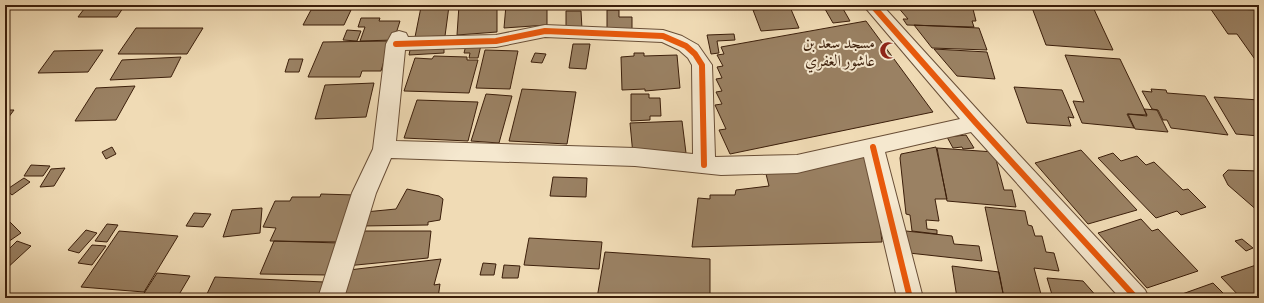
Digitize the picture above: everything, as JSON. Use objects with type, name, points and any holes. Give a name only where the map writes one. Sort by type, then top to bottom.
[{"type":"street","points":[[872,5],[976,123],[1136,298]]},
{"type":"street","points":[[331,298],[364,193],[384,149],[398,41],[496,41],[545,31],[663,36],[679,40],[698,56],[702,65],[704,165]]},
{"type":"street","points":[[384,149],[635,157],[721,166],[797,164],[976,123]]},
{"type":"street","points":[[873,147],[910,298]]},
{"type":"building","points":[[87,5],[125,5],[117,17],[78,17]]},
{"type":"building","points":[[161,5],[215,5],[160,7]]},
{"type":"building","points":[[459,5],[497,5],[497,32],[457,35]]},
{"type":"building","points":[[506,5],[547,5],[547,25],[504,28]]},
{"type":"building","points":[[896,5],[972,5],[976,21],[972,21],[974,27],[907,25],[903,19],[908,19]]},
{"type":"building","points":[[1031,5],[1092,5],[1113,50],[1046,45]]},
{"type":"building","points":[[449,6],[445,36],[415,37],[421,7]]},
{"type":"building","points":[[790,7],[799,28],[761,31],[753,10]]},
{"type":"building","points":[[842,7],[850,21],[833,23],[825,9]]},
{"type":"building","points":[[1210,8],[1259,10],[1259,65],[1237,34],[1228,34]]},
{"type":"building","points":[[311,10],[351,10],[344,25],[303,25]]},
{"type":"building","points":[[607,10],[619,10],[619,17],[632,17],[632,30],[607,31]]},
{"type":"building","points":[[566,11],[581,11],[582,29],[566,30]]},
{"type":"building","points":[[361,18],[380,18],[379,21],[400,21],[394,40],[360,41],[365,27],[358,27]]},
{"type":"building","points":[[866,21],[933,112],[730,154],[719,130],[726,129],[715,105],[722,104],[716,92],[722,91],[716,79],[722,78],[717,67],[723,66],[717,55],[724,54],[721,47]]},
{"type":"building","points":[[914,25],[979,28],[987,50],[932,48]]},
{"type":"building","points":[[136,28],[203,28],[187,54],[118,54]]},
{"type":"building","points":[[347,30],[361,31],[357,41],[343,40]]},
{"type":"building","points":[[734,34],[735,40],[717,41],[719,53],[711,54],[707,35]]},
{"type":"building","points":[[390,41],[381,71],[362,71],[360,77],[308,77],[323,42]]},
{"type":"building","points":[[573,44],[590,44],[586,69],[569,68]]},
{"type":"building","points":[[466,45],[481,45],[478,58],[469,58],[470,53],[464,53]]},
{"type":"building","points":[[444,49],[444,53],[409,55],[410,50]]},
{"type":"building","points":[[934,49],[987,52],[995,79],[957,76]]},
{"type":"building","points":[[103,50],[88,72],[38,73],[54,51]]},
{"type":"building","points":[[485,50],[518,51],[510,89],[476,88]]},
{"type":"building","points":[[535,53],[546,54],[542,63],[531,62]]},
{"type":"building","points":[[634,53],[644,53],[644,56],[677,55],[680,88],[645,91],[645,89],[622,90],[621,57],[634,56]]},
{"type":"building","points":[[1065,55],[1120,59],[1147,115],[1127,114],[1134,128],[1082,123],[1073,101],[1084,102]]},
{"type":"building","points":[[434,56],[467,57],[467,60],[478,60],[469,93],[404,91],[415,58],[432,59]]},
{"type":"building","points":[[181,57],[171,77],[110,80],[122,60]]},
{"type":"building","points":[[289,59],[303,59],[299,72],[285,72]]},
{"type":"building","points":[[374,83],[366,117],[315,119],[325,85]]},
{"type":"building","points":[[135,86],[116,120],[75,121],[96,88]]},
{"type":"building","points":[[1014,87],[1062,90],[1074,118],[1068,117],[1071,126],[1027,123]]},
{"type":"building","points":[[522,89],[576,92],[567,144],[509,141]]},
{"type":"building","points":[[1151,89],[1166,90],[1167,93],[1205,96],[1228,135],[1171,128],[1167,120],[1163,120],[1158,110],[1152,109],[1142,91],[1152,92]]},
{"type":"building","points":[[486,94],[512,96],[499,143],[471,141]]},
{"type":"building","points":[[631,94],[649,94],[649,98],[660,98],[661,116],[650,116],[650,120],[631,121]]},
{"type":"building","points":[[1214,97],[1259,100],[1259,136],[1236,134]]},
{"type":"building","points":[[417,100],[478,102],[468,141],[404,138]]},
{"type":"building","points":[[1144,109],[1157,110],[1168,132],[1135,129],[1128,114],[1147,116]]},
{"type":"building","points":[[5,110],[14,110],[5,122]]},
{"type":"building","points":[[682,121],[686,153],[633,155],[630,123]]},
{"type":"building","points":[[966,135],[974,148],[953,148],[947,137]]},
{"type":"building","points":[[112,147],[116,154],[106,159],[102,152]]},
{"type":"building","points":[[936,147],[947,199],[935,199],[939,221],[926,220],[927,229],[937,230],[937,234],[912,231],[910,215],[906,214],[900,158],[901,154]]},
{"type":"building","points":[[937,148],[994,152],[1004,190],[1012,190],[1016,207],[947,201]]},
{"type":"building","points":[[1081,150],[1137,210],[1088,224],[1035,163]]},
{"type":"building","points":[[1113,153],[1121,161],[1137,156],[1146,165],[1154,162],[1183,190],[1188,189],[1206,207],[1181,215],[1177,211],[1156,218],[1098,158]]},
{"type":"building","points":[[864,154],[873,164],[882,242],[692,247],[698,198],[710,199],[710,195],[735,195],[736,190],[769,186],[766,174]]},
{"type":"building","points":[[31,165],[50,166],[43,176],[24,176]]},
{"type":"building","points":[[65,168],[54,186],[40,187],[51,169]]},
{"type":"building","points":[[1228,170],[1259,171],[1259,212],[1228,185],[1223,175]]},
{"type":"building","points":[[553,177],[587,178],[586,197],[550,196]]},
{"type":"building","points":[[24,178],[30,182],[12,195],[6,190]]},
{"type":"building","points":[[407,189],[439,196],[443,199],[440,220],[428,222],[428,225],[362,226],[365,212],[396,209]]},
{"type":"building","points":[[321,194],[355,195],[339,242],[270,241],[276,228],[263,227],[275,201],[290,201],[292,197],[320,197]]},
{"type":"building","points":[[985,207],[1025,211],[1028,225],[1032,226],[1035,236],[1042,236],[1046,252],[1054,253],[1059,271],[1034,268],[1042,298],[1004,298]]},
{"type":"building","points":[[262,208],[260,233],[223,237],[232,210]]},
{"type":"building","points":[[194,213],[211,214],[203,227],[186,226]]},
{"type":"building","points":[[5,217],[21,233],[5,244]]},
{"type":"building","points":[[1141,219],[1152,231],[1158,229],[1198,271],[1147,288],[1098,233]]},
{"type":"building","points":[[107,224],[118,225],[107,242],[95,241]]},
{"type":"building","points":[[86,230],[97,233],[79,253],[68,250]]},
{"type":"building","points":[[119,231],[178,236],[144,292],[81,287]]},
{"type":"building","points":[[359,231],[431,231],[428,258],[346,266]]},
{"type":"building","points":[[906,231],[952,236],[954,244],[979,246],[982,261],[909,253]]},
{"type":"building","points":[[529,238],[602,242],[599,269],[524,265]]},
{"type":"building","points":[[1242,239],[1253,248],[1246,251],[1235,241]]},
{"type":"building","points":[[17,241],[31,246],[5,270],[5,253]]},
{"type":"building","points":[[274,241],[339,243],[327,275],[260,274]]},
{"type":"building","points":[[92,245],[106,246],[92,265],[78,263]]},
{"type":"building","points":[[605,252],[710,259],[710,298],[597,298]]},
{"type":"building","points":[[441,259],[434,285],[440,284],[438,298],[343,298],[349,270]]},
{"type":"building","points":[[483,263],[496,264],[494,275],[480,275]]},
{"type":"building","points":[[1259,264],[1259,298],[1241,298],[1221,277]]},
{"type":"building","points":[[504,265],[520,266],[518,278],[502,278]]},
{"type":"building","points":[[952,266],[999,272],[1004,298],[957,298]]},
{"type":"building","points":[[157,273],[190,276],[177,298],[141,298]]},
{"type":"building","points":[[215,277],[324,282],[318,298],[213,298],[206,296]]},
{"type":"building","points":[[1047,278],[1083,281],[1098,298],[1053,298]]},
{"type":"building","points":[[1213,283],[1228,298],[1171,298]]},
{"type":"cycle path","points":[[872,5],[976,123],[1136,298]]},
{"type":"cycle path","points":[[396,44],[496,41],[545,31],[663,36],[676,40],[691,49],[702,65],[704,165]]},
{"type":"cycle path","points":[[873,147],[910,298]]},
{"type":"place","name":"مسجد سعد بن عاشور الغفري","points":[[888,51]]}]
